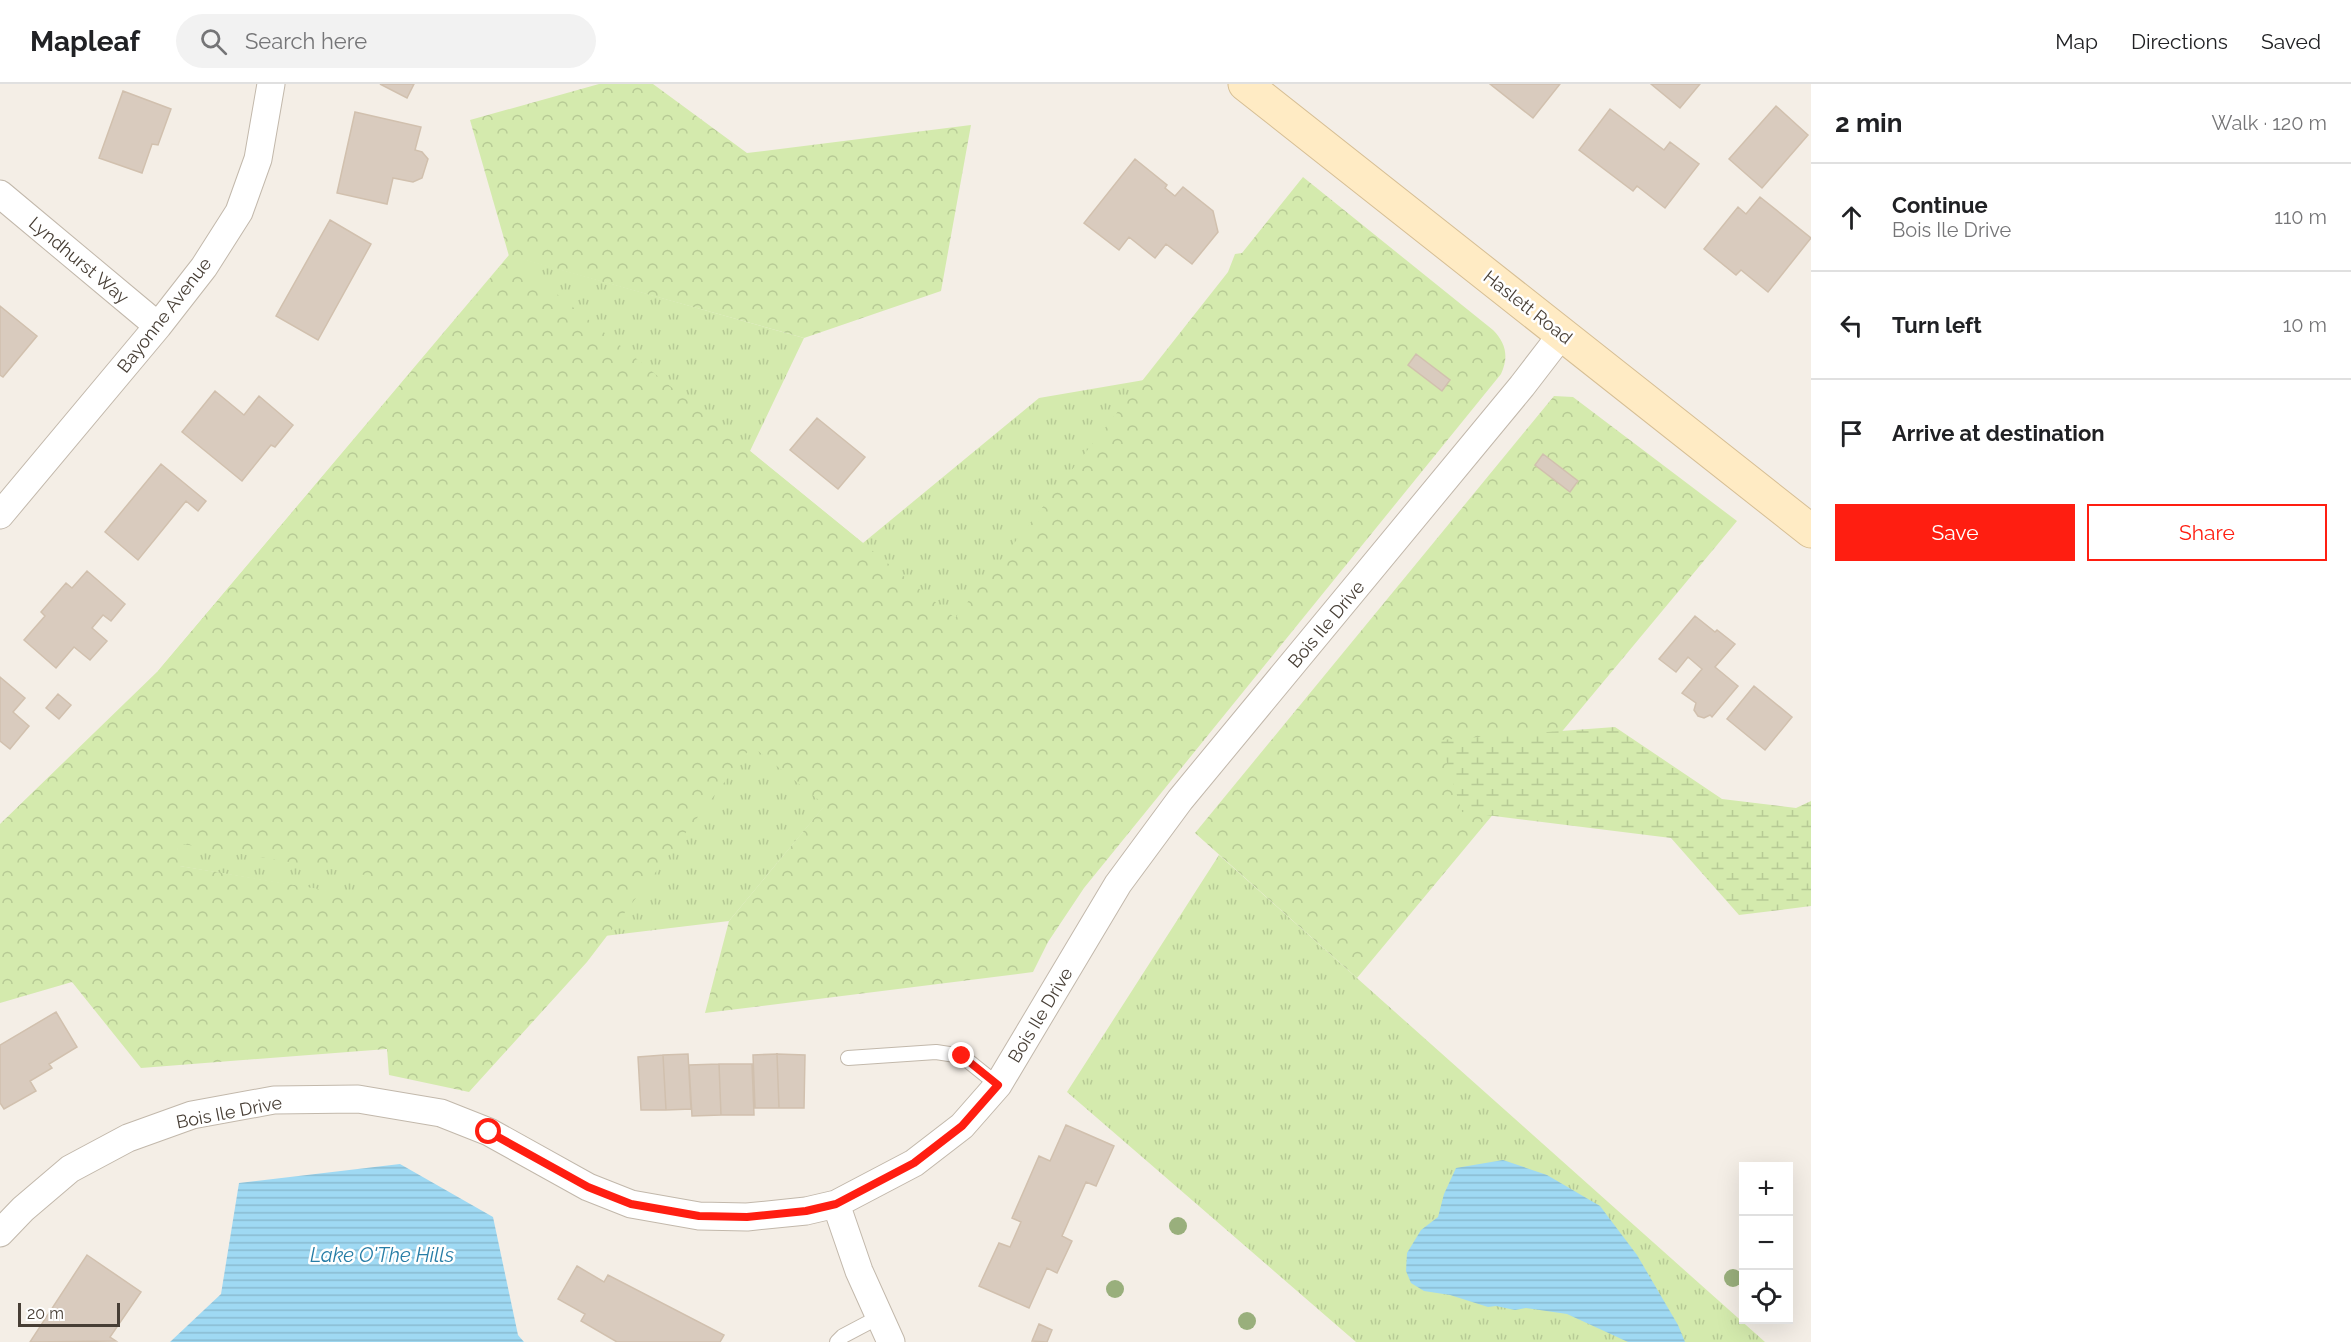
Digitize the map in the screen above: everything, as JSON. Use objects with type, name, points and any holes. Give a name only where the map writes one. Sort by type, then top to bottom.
[{"type":"main road","name":"Haslett Road","points":[[1245,84],[1811,531]]},
{"type":"street","name":"Bayonne Avenue","points":[[0,515],[158,326],[204,267],[239,212],[258,159],[271,84]]},
{"type":"street","name":"Lyndhurst Way","points":[[0,194],[158,326]]},
{"type":"street","name":"Bois Ile Drive","points":[[0,1233],[23,1209],[70,1169],[128,1138],[192,1115],[274,1100],[358,1098],[441,1113],[489,1132],[588,1187],[631,1204],[699,1216],[747,1217],[806,1211],[836,1204],[914,1163],[962,1126],[998,1085],[1118,884],[1180,800],[1522,386],[1562,334]]},
{"type":"street","points":[[836,1204],[859,1271],[891,1342]]},
{"type":"lane","points":[[848,1058],[936,1052],[962,1056],[998,1085]]},
{"type":"lane","points":[[837,1342],[843,1336],[879,1317]]},
{"type":"green space","points":[[599,84],[653,84],[747,153],[971,125],[941,291],[804,338],[510,256],[955,618],[1228,272],[1235,254],[1242,253],[1303,177],[1493,330],[1505,350],[1505,362],[1501,374],[1084,888],[1048,942],[1033,972],[705,1013],[729,921],[825,805],[752,746],[587,962],[469,1092],[389,1075],[387,1049],[141,1068],[72,982],[0,1003],[0,824],[158,671],[509,256],[470,120]],"holes":[[[177,843],[377,877],[379,899],[180,866]]]},
{"type":"green space","points":[[509,255],[804,338],[750,451],[863,543],[1039,398],[1185,373],[729,921],[596,937],[179,866],[158,671]]},
{"type":"green space","points":[[1554,396],[1573,397],[1737,521],[1357,978],[1195,833]]},
{"type":"green space","points":[[1615,727],[1722,799],[1796,808],[1811,801],[1811,906],[1739,915],[1671,838],[1462,812],[1440,740]]},
{"type":"green space","points":[[1219,855],[1739,1319],[1739,1324],[1745,1324],[1765,1342],[1356,1342],[1067,1092]]},
{"type":"water","points":[[1503,1160],[1547,1175],[1600,1206],[1637,1255],[1678,1325],[1685,1342],[1628,1342],[1567,1314],[1526,1308],[1515,1310],[1496,1306],[1488,1307],[1450,1295],[1424,1291],[1411,1283],[1406,1271],[1407,1253],[1421,1230],[1438,1217],[1444,1194],[1456,1168]]},
{"type":"water","name":"Lake O'The Hills","points":[[400,1164],[493,1217],[518,1335],[524,1342],[170,1342],[221,1294],[239,1183]]},
{"type":"building","points":[[380,84],[414,84],[407,98]]},
{"type":"building","points":[[1490,84],[1560,84],[1533,118]]},
{"type":"building","points":[[1651,84],[1700,84],[1680,108]]},
{"type":"building","points":[[123,91],[171,109],[158,145],[152,144],[142,173],[99,158]]},
{"type":"building","points":[[1776,106],[1808,135],[1762,188],[1729,159]]},
{"type":"building","points":[[1610,109],[1664,150],[1670,142],[1699,164],[1665,208],[1637,186],[1633,191],[1579,150]]},
{"type":"building","points":[[355,112],[421,127],[415,150],[422,152],[428,159],[422,178],[413,182],[393,178],[387,204],[337,193]]},
{"type":"building","points":[[1135,159],[1167,185],[1165,188],[1175,196],[1183,187],[1213,211],[1218,232],[1192,264],[1166,244],[1155,258],[1129,237],[1119,250],[1084,223]]},
{"type":"building","points":[[1760,197],[1811,238],[1768,292],[1741,270],[1736,275],[1704,249],[1738,207],[1746,214]]},
{"type":"building","points":[[330,220],[371,244],[318,340],[276,316]]},
{"type":"building","points":[[0,306],[37,336],[3,377],[0,375]]},
{"type":"building","points":[[1416,354],[1450,380],[1442,391],[1408,365]]},
{"type":"building","points":[[215,391],[244,415],[259,396],[293,425],[275,447],[271,445],[242,481],[182,432]]},
{"type":"building","points":[[817,418],[865,457],[838,489],[790,450]]},
{"type":"building","points":[[1543,454],[1578,481],[1570,492],[1535,465]]},
{"type":"building","points":[[161,464],[206,501],[198,511],[186,501],[138,560],[105,532]]},
{"type":"building","points":[[87,571],[125,604],[111,621],[103,615],[92,628],[107,641],[90,660],[74,647],[56,668],[24,640],[45,616],[41,612],[66,583],[72,588]]},
{"type":"building","points":[[1695,616],[1735,644],[1715,667],[1738,686],[1712,717],[1710,715],[1704,718],[1698,716],[1694,710],[1696,703],[1682,693],[1702,669],[1688,657],[1676,672],[1659,659]]},
{"type":"building","points":[[0,677],[25,698],[13,712],[29,726],[10,749],[0,741]]},
{"type":"building","points":[[1754,686],[1792,717],[1765,750],[1727,719]]},
{"type":"building","points":[[58,694],[71,705],[59,719],[46,708]]},
{"type":"building","points":[[56,1012],[77,1047],[49,1064],[52,1068],[30,1081],[36,1091],[4,1109],[0,1103],[0,1045]]},
{"type":"building","points":[[688,1054],[691,1109],[666,1110],[663,1055]]},
{"type":"building","points":[[777,1054],[779,1108],[755,1108],[753,1055]]},
{"type":"building","points":[[777,1054],[805,1055],[804,1108],[779,1108]]},
{"type":"building","points":[[663,1055],[666,1110],[641,1110],[638,1057]]},
{"type":"building","points":[[719,1064],[721,1115],[692,1116],[689,1065]]},
{"type":"building","points":[[719,1064],[752,1064],[754,1115],[721,1115]]},
{"type":"building","points":[[1066,1125],[1114,1146],[1096,1186],[1086,1182],[1062,1236],[1072,1241],[1057,1273],[1047,1268],[1029,1308],[979,1286],[999,1243],[1010,1247],[1021,1222],[1012,1218],[1039,1156],[1050,1161]]},
{"type":"building","points":[[87,1255],[141,1292],[110,1337],[116,1341],[30,1342]]},
{"type":"building","points":[[577,1266],[604,1282],[608,1275],[724,1335],[720,1342],[617,1342],[581,1321],[585,1314],[558,1299]]},
{"type":"building","points":[[1039,1324],[1052,1330],[1047,1342],[1032,1341]]},
{"type":"route","points":[[489,1132],[588,1187],[631,1204],[699,1216],[747,1217],[806,1211],[836,1204],[914,1163],[962,1126],[998,1085],[962,1056]]}]
